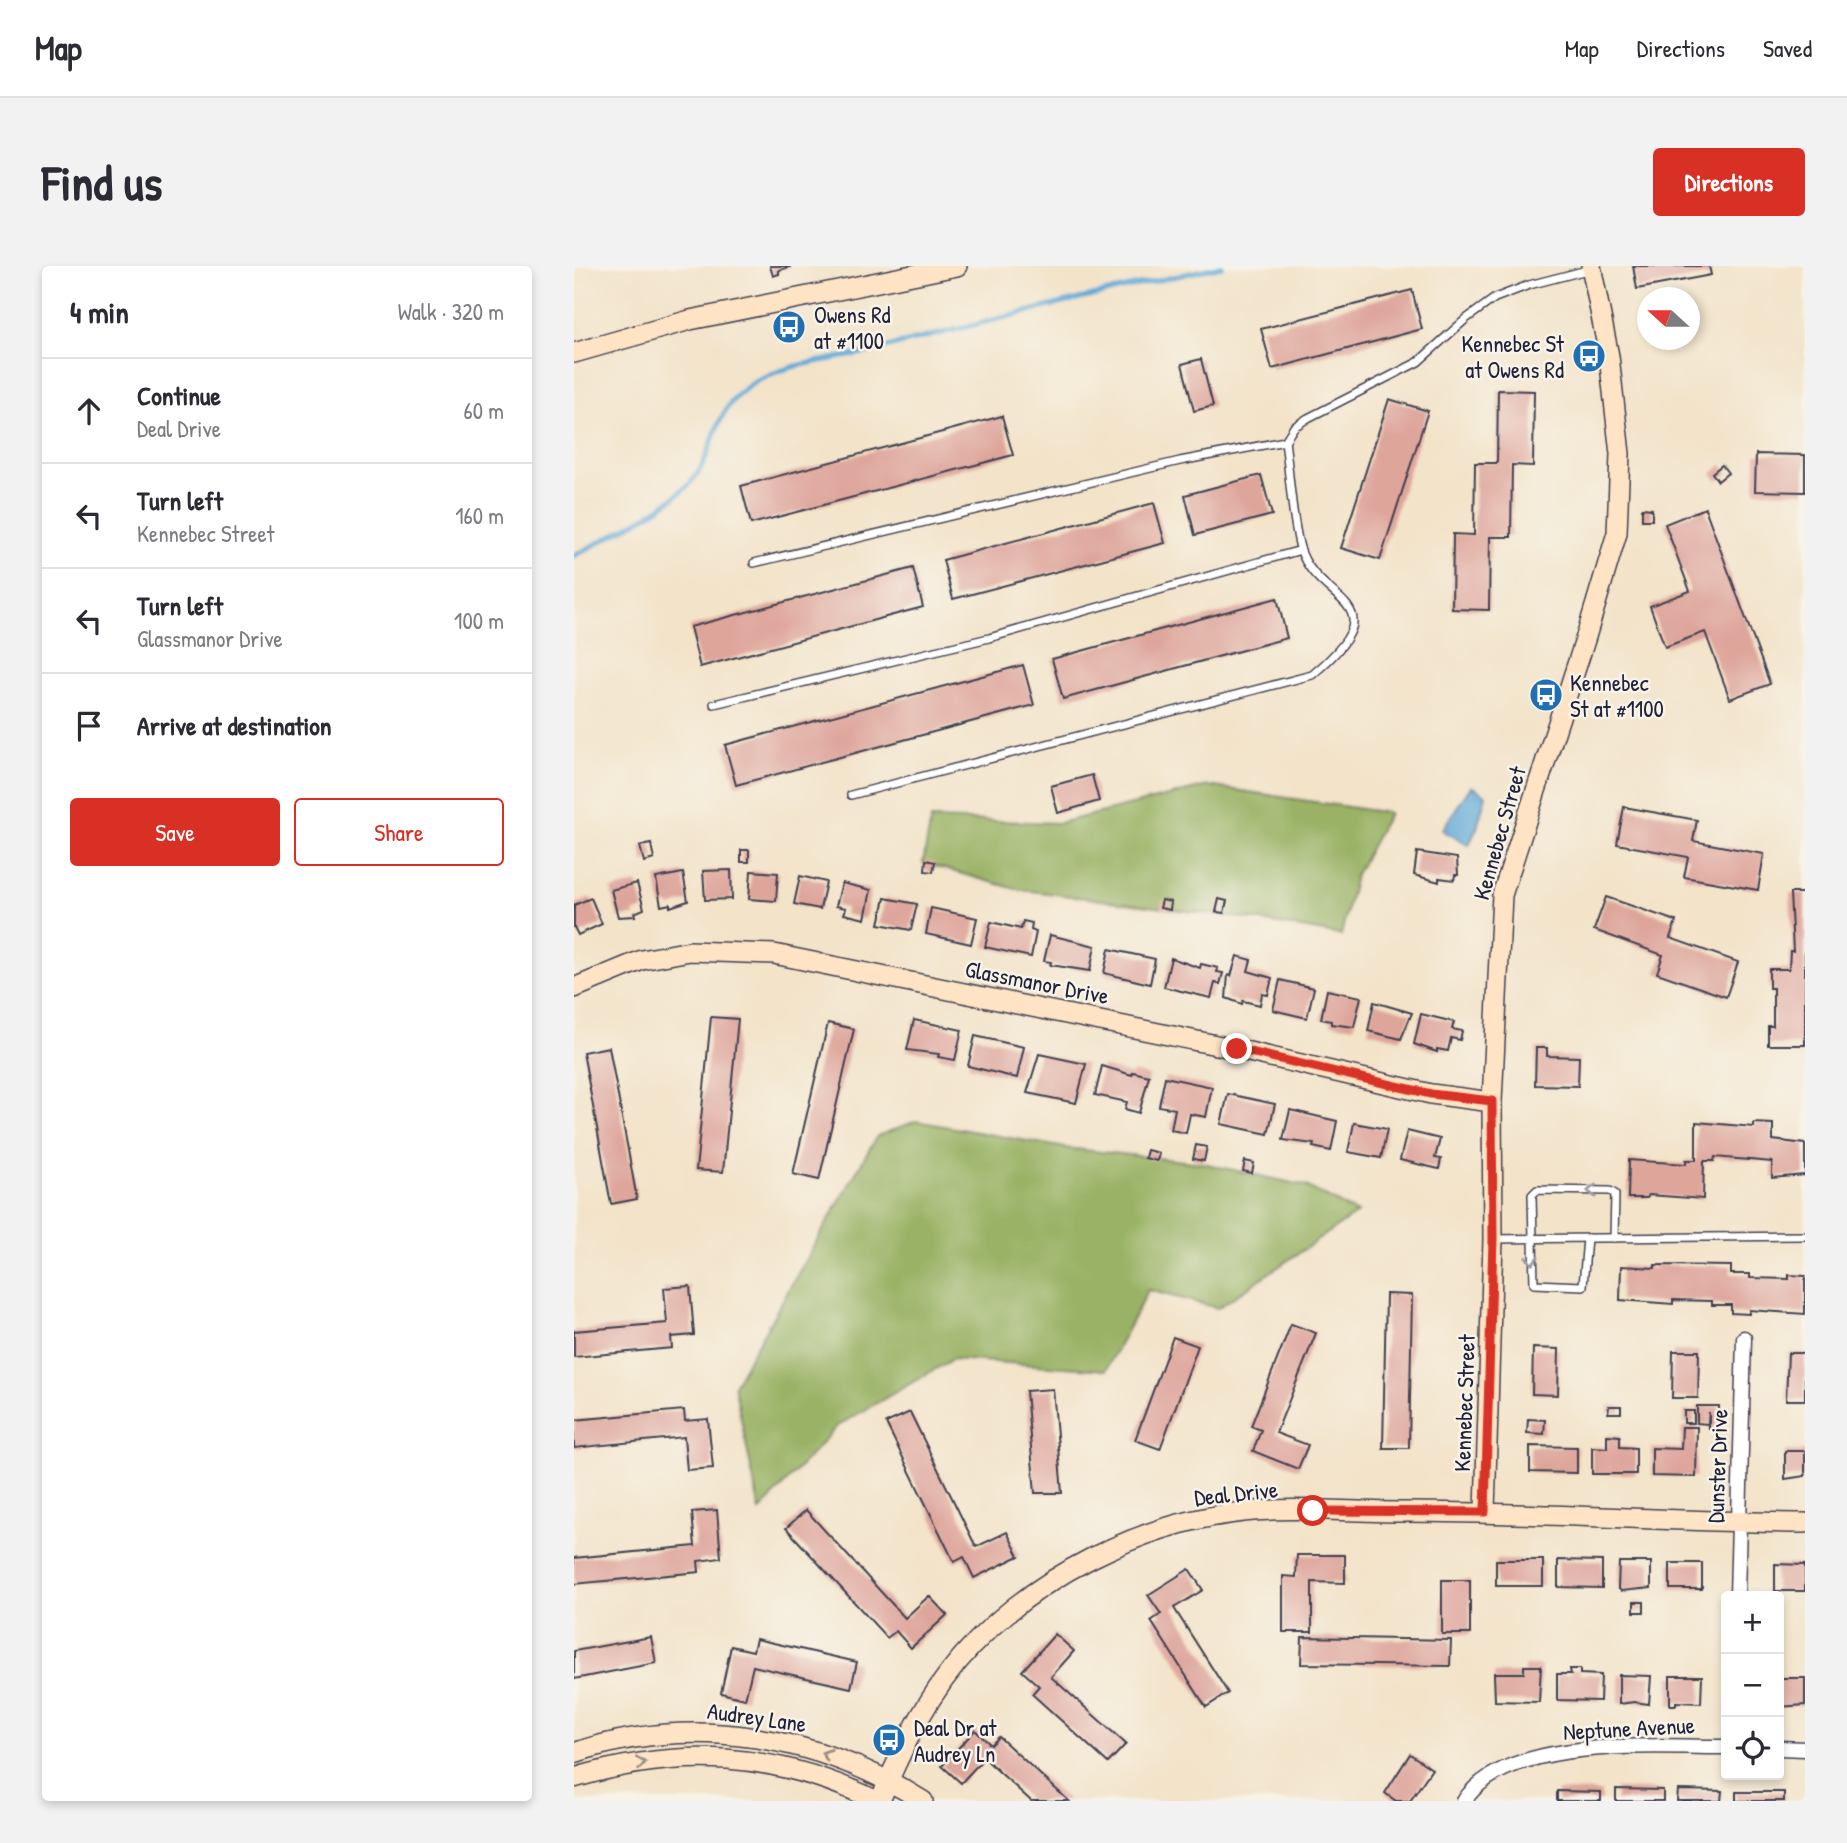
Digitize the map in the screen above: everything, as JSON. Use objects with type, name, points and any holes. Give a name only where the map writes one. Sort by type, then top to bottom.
[{"type":"street","points":[[574,353],[690,320],[957,266]]},
{"type":"street","name":"Kennebec Street","points":[[1485,1512],[1493,1239],[1492,1101],[1502,895],[1617,533],[1620,454],[1608,349],[1591,267]]},
{"type":"street","name":"Glassmanor Drive","points":[[574,988],[642,960],[690,951],[774,954],[1237,1049],[1431,1094],[1492,1101]]},
{"type":"street","name":"Dunster Drive","points":[[1737,1591],[1744,1338]]},
{"type":"street","name":"Deal Drive","points":[[878,1801],[931,1698],[970,1648],[1000,1619],[1092,1559],[1139,1537],[1188,1522],[1236,1513],[1485,1512],[1805,1523]]},
{"type":"street","name":"Audrey Lane","points":[[574,1753],[637,1737],[711,1733],[814,1749],[889,1780],[923,1801]]},
{"type":"street","name":"Neptune Avenue","points":[[1464,1801],[1482,1781],[1528,1760],[1566,1751],[1619,1747],[1721,1746]]},
{"type":"street","points":[[1784,1748],[1805,1749]]},
{"type":"street","name":"Audrey Lane","points":[[574,1778],[643,1762],[713,1756],[756,1760],[797,1771],[846,1786],[878,1801]]},
{"type":"lane","points":[[851,796],[1311,675],[1343,645],[1350,630],[1351,614],[1348,603],[1318,578],[1301,550],[1285,441],[1294,427],[1418,362],[1466,318],[1495,298],[1591,267]]},
{"type":"lane","points":[[754,563],[1180,461],[1285,441]]},
{"type":"lane","points":[[714,704],[989,638],[1301,550]]},
{"type":"lane","points":[[1587,1238],[1585,1281],[1578,1287],[1537,1287],[1532,1281],[1532,1195],[1537,1190],[1610,1191],[1615,1194],[1614,1238]]},
{"type":"lane","points":[[1493,1239],[1805,1236]]},
{"type":"green space","points":[[1208,786],[1389,813],[1355,876],[1341,935],[1249,919],[1016,889],[923,863],[931,819],[1059,823]]},
{"type":"green space","points":[[916,1121],[1066,1148],[1202,1163],[1306,1186],[1357,1213],[1218,1308],[1148,1290],[1106,1370],[953,1359],[837,1426],[760,1511],[734,1385],[877,1136]]},
{"type":"water","points":[[1471,786],[1486,795],[1477,828],[1469,845],[1442,830]]},
{"type":"building","points":[[770,266],[790,267],[779,270],[779,274],[773,276]]},
{"type":"building","points":[[1633,266],[1709,266],[1711,275],[1637,289]]},
{"type":"building","points":[[1412,290],[1422,329],[1272,369],[1261,329]]},
{"type":"building","points":[[1201,359],[1213,406],[1194,411],[1182,364]]},
{"type":"building","points":[[1498,390],[1534,391],[1533,466],[1512,465],[1511,537],[1490,537],[1489,610],[1452,609],[1453,534],[1474,535],[1475,463],[1497,463]]},
{"type":"building","points":[[1389,399],[1428,411],[1380,560],[1341,548]]},
{"type":"building","points":[[1002,416],[1013,455],[751,524],[741,486]]},
{"type":"building","points":[[1756,454],[1805,455],[1805,492],[1755,491]]},
{"type":"building","points":[[1722,465],[1728,473],[1718,481],[1712,473]]},
{"type":"building","points":[[1261,475],[1272,515],[1195,535],[1185,495]]},
{"type":"building","points":[[1154,503],[1165,543],[953,599],[943,560]]},
{"type":"building","points":[[1642,508],[1652,509],[1652,520],[1642,520]]},
{"type":"building","points":[[1705,508],[1770,684],[1730,699],[1705,632],[1665,647],[1650,606],[1690,591],[1665,524]]},
{"type":"building","points":[[913,568],[923,607],[700,667],[690,627]]},
{"type":"building","points":[[1277,598],[1287,638],[1063,699],[1052,659]]},
{"type":"building","points":[[1023,665],[1034,705],[736,785],[725,745]]},
{"type":"building","points":[[1092,775],[1099,801],[1058,813],[1051,786]]},
{"type":"building","points":[[1624,807],[1697,820],[1693,841],[1764,854],[1758,890],[1684,877],[1688,857],[1617,844]]},
{"type":"building","points":[[651,844],[654,859],[644,862],[640,846]]},
{"type":"building","points":[[741,850],[749,850],[749,862],[741,862]]},
{"type":"building","points":[[1417,852],[1457,858],[1458,875],[1455,875],[1454,880],[1439,878],[1439,882],[1414,875]]},
{"type":"building","points":[[926,860],[935,862],[933,872],[925,871]]},
{"type":"building","points":[[731,870],[732,899],[705,900],[703,871]]},
{"type":"building","points":[[751,871],[778,873],[776,901],[749,899]]},
{"type":"building","points":[[683,873],[688,901],[670,907],[670,904],[661,906],[656,878]]},
{"type":"building","points":[[800,876],[826,882],[820,909],[794,904]]},
{"type":"building","points":[[637,883],[644,909],[634,913],[635,916],[618,917],[611,890]]},
{"type":"building","points":[[842,883],[871,890],[865,919],[844,914],[846,908],[836,906]]},
{"type":"building","points":[[1790,893],[1805,893],[1805,1045],[1768,1045],[1768,1026],[1773,1026],[1773,988],[1769,988],[1769,969],[1789,969],[1790,951],[1793,951]]},
{"type":"building","points":[[1606,897],[1676,921],[1670,938],[1738,962],[1726,997],[1657,973],[1663,955],[1594,930]]},
{"type":"building","points":[[591,898],[602,924],[578,935],[574,927],[574,905]]},
{"type":"building","points":[[885,898],[917,904],[911,930],[879,924]]},
{"type":"building","points":[[1219,899],[1227,901],[1224,913],[1216,912]]},
{"type":"building","points":[[1162,900],[1171,902],[1170,910],[1160,908]]},
{"type":"building","points":[[931,908],[977,918],[971,944],[926,934]]},
{"type":"building","points":[[1023,921],[1032,923],[1031,930],[1036,932],[1031,957],[985,947],[991,922],[1021,929]]},
{"type":"building","points":[[1050,935],[1095,946],[1090,971],[1050,965],[1051,962],[1044,961]]},
{"type":"building","points":[[1109,949],[1155,959],[1150,984],[1104,973]]},
{"type":"building","points":[[1237,956],[1251,960],[1248,971],[1272,978],[1268,995],[1262,994],[1260,1005],[1243,1001],[1242,1004],[1226,998],[1228,975],[1231,976]]},
{"type":"building","points":[[1171,958],[1200,968],[1201,964],[1218,968],[1217,972],[1223,973],[1220,984],[1215,983],[1211,998],[1164,987]]},
{"type":"building","points":[[1280,980],[1314,988],[1307,1018],[1273,1010]]},
{"type":"building","points":[[1327,990],[1361,997],[1354,1027],[1331,1024],[1331,1021],[1321,1019]]},
{"type":"building","points":[[1374,1002],[1412,1013],[1401,1039],[1368,1031]]},
{"type":"building","points":[[1421,1014],[1454,1022],[1452,1029],[1462,1031],[1460,1040],[1451,1038],[1448,1051],[1437,1049],[1437,1052],[1414,1044]]},
{"type":"building","points":[[711,1017],[738,1019],[723,1172],[696,1170]]},
{"type":"building","points":[[914,1020],[962,1030],[955,1060],[938,1057],[939,1054],[907,1050]]},
{"type":"building","points":[[828,1023],[854,1029],[819,1180],[793,1174]]},
{"type":"building","points":[[975,1036],[1024,1047],[1017,1078],[968,1066]]},
{"type":"building","points":[[609,1047],[637,1199],[611,1204],[583,1052]]},
{"type":"building","points":[[1536,1048],[1547,1048],[1547,1056],[1579,1057],[1578,1086],[1535,1085]]},
{"type":"building","points":[[1039,1054],[1086,1064],[1076,1103],[1027,1093]]},
{"type":"building","points":[[1102,1066],[1132,1075],[1133,1072],[1149,1076],[1139,1113],[1125,1109],[1127,1102],[1095,1095]]},
{"type":"building","points":[[1165,1077],[1212,1087],[1206,1117],[1190,1114],[1186,1133],[1171,1130],[1175,1109],[1159,1106]]},
{"type":"building","points":[[1228,1094],[1275,1104],[1268,1134],[1221,1124]]},
{"type":"building","points":[[1290,1110],[1337,1121],[1331,1151],[1313,1147],[1314,1144],[1283,1140]]},
{"type":"building","points":[[1696,1122],[1754,1127],[1754,1123],[1773,1124],[1773,1140],[1805,1144],[1805,1175],[1772,1178],[1772,1162],[1715,1157],[1714,1161],[1704,1161],[1703,1199],[1649,1195],[1647,1198],[1628,1198],[1629,1160],[1686,1164],[1686,1160],[1696,1160]]},
{"type":"building","points":[[1354,1123],[1387,1129],[1381,1158],[1348,1152]]},
{"type":"building","points":[[1407,1131],[1440,1139],[1435,1158],[1441,1159],[1439,1169],[1400,1160]]},
{"type":"building","points":[[1196,1145],[1207,1147],[1204,1161],[1193,1159]]},
{"type":"building","points":[[1147,1150],[1159,1153],[1157,1161],[1145,1158]]},
{"type":"building","points":[[1245,1161],[1254,1163],[1252,1173],[1243,1171]]},
{"type":"building","points":[[1655,1265],[1731,1266],[1731,1274],[1750,1274],[1750,1278],[1789,1279],[1789,1275],[1805,1276],[1805,1314],[1749,1310],[1749,1314],[1731,1313],[1731,1305],[1712,1305],[1712,1301],[1673,1300],[1673,1304],[1620,1300],[1621,1266],[1655,1268]]},
{"type":"building","points":[[690,1286],[694,1335],[671,1337],[672,1348],[574,1357],[574,1331],[667,1323],[664,1288]]},
{"type":"building","points":[[1386,1294],[1412,1295],[1409,1448],[1383,1448]]},
{"type":"building","points":[[1291,1324],[1316,1333],[1276,1433],[1308,1445],[1298,1469],[1253,1451],[1261,1430],[1251,1426]]},
{"type":"building","points":[[1173,1337],[1198,1346],[1160,1449],[1135,1440]]},
{"type":"building","points":[[1533,1348],[1559,1349],[1558,1395],[1532,1394]]},
{"type":"building","points":[[1673,1351],[1699,1351],[1698,1398],[1672,1398]]},
{"type":"building","points":[[1788,1353],[1805,1353],[1805,1400],[1786,1400]]},
{"type":"building","points":[[1053,1389],[1062,1493],[1035,1493],[1026,1391]]},
{"type":"building","points":[[1609,1406],[1621,1406],[1621,1413],[1608,1413]]},
{"type":"building","points":[[1697,1406],[1719,1406],[1719,1429],[1709,1429],[1709,1412],[1708,1424],[1697,1423]]},
{"type":"building","points":[[684,1410],[685,1421],[708,1419],[713,1468],[687,1470],[684,1437],[574,1448],[574,1420]]},
{"type":"building","points":[[1684,1411],[1694,1411],[1694,1423],[1684,1423]]},
{"type":"building","points":[[910,1412],[976,1547],[1007,1532],[1019,1556],[974,1578],[964,1557],[954,1562],[886,1423]]},
{"type":"building","points":[[1528,1419],[1545,1420],[1544,1434],[1527,1433]]},
{"type":"building","points":[[1682,1427],[1697,1427],[1696,1477],[1652,1476],[1652,1448],[1681,1449]]},
{"type":"building","points":[[1607,1435],[1620,1436],[1620,1447],[1636,1448],[1636,1474],[1592,1474],[1592,1447],[1607,1448]]},
{"type":"building","points":[[1530,1446],[1577,1447],[1577,1473],[1530,1472]]},
{"type":"building","points":[[1785,1451],[1805,1451],[1805,1476],[1785,1479]]},
{"type":"building","points":[[717,1510],[721,1558],[698,1561],[699,1572],[574,1584],[574,1558],[695,1546],[692,1512]]},
{"type":"building","points":[[806,1510],[905,1618],[929,1596],[947,1615],[911,1648],[896,1631],[887,1638],[786,1528]]},
{"type":"building","points":[[1297,1555],[1345,1555],[1345,1583],[1312,1582],[1312,1632],[1283,1632],[1283,1576],[1296,1577]]},
{"type":"building","points":[[1496,1560],[1543,1560],[1543,1586],[1496,1586]]},
{"type":"building","points":[[1558,1560],[1602,1561],[1602,1588],[1558,1587]]},
{"type":"building","points":[[1619,1562],[1651,1562],[1651,1588],[1621,1591],[1618,1588]]},
{"type":"building","points":[[1670,1563],[1702,1563],[1702,1589],[1670,1589]]},
{"type":"building","points":[[1775,1564],[1805,1565],[1805,1591],[1775,1591]]},
{"type":"building","points":[[1189,1569],[1203,1590],[1174,1608],[1228,1693],[1206,1707],[1151,1621],[1161,1614],[1148,1595]]},
{"type":"building","points":[[1442,1580],[1470,1580],[1470,1634],[1442,1634]]},
{"type":"building","points":[[1634,1602],[1644,1602],[1644,1612],[1634,1612]]},
{"type":"building","points":[[1055,1634],[1074,1651],[1051,1677],[1126,1744],[1108,1763],[1032,1694],[1039,1686],[1022,1671]]},
{"type":"building","points":[[651,1637],[656,1663],[574,1679],[574,1651]]},
{"type":"building","points":[[1302,1637],[1451,1640],[1450,1666],[1301,1664]]},
{"type":"building","points":[[756,1639],[857,1662],[851,1688],[753,1666],[745,1699],[721,1693],[731,1646],[753,1651]]},
{"type":"building","points":[[1524,1666],[1541,1666],[1539,1702],[1495,1701],[1494,1673],[1524,1673]]},
{"type":"building","points":[[1570,1669],[1580,1669],[1580,1674],[1601,1675],[1600,1701],[1557,1700],[1557,1674],[1571,1674]]},
{"type":"building","points":[[1619,1675],[1651,1676],[1649,1704],[1619,1704]]},
{"type":"building","points":[[1670,1676],[1702,1676],[1701,1703],[1676,1702],[1676,1705],[1670,1705]]},
{"type":"building","points":[[1784,1678],[1805,1678],[1805,1705],[1784,1707]]},
{"type":"building","points":[[975,1730],[991,1745],[999,1737],[1069,1801],[1031,1801],[984,1758],[961,1783],[942,1766]]},
{"type":"building","points":[[1410,1754],[1432,1769],[1410,1801],[1396,1801],[1385,1793]]},
{"type":"building","points":[[1616,1789],[1663,1790],[1663,1801],[1616,1801]]},
{"type":"building","points":[[1678,1790],[1722,1791],[1721,1801],[1677,1801]]},
{"type":"building","points":[[1557,1791],[1601,1792],[1601,1801],[1557,1801]]},
{"type":"building","points":[[1736,1792],[1784,1792],[1784,1801],[1736,1801]]},
{"type":"waterway","points":[[574,556],[651,513],[690,483],[706,458],[729,406],[740,393],[768,375],[1222,266]]},
{"type":"place","name":"Owens Rd at #1100","points":[[789,327]]},
{"type":"place","name":"Kennebec St at Owens Rd","points":[[1589,356]]},
{"type":"place","name":"Kennebec St at #1100","points":[[1546,695]]},
{"type":"place","name":"Deal Dr at Audrey Ln","points":[[889,1740]]},
{"type":"route","points":[[1237,1049],[1431,1094],[1492,1101],[1493,1239],[1485,1512],[1313,1511]]}]
